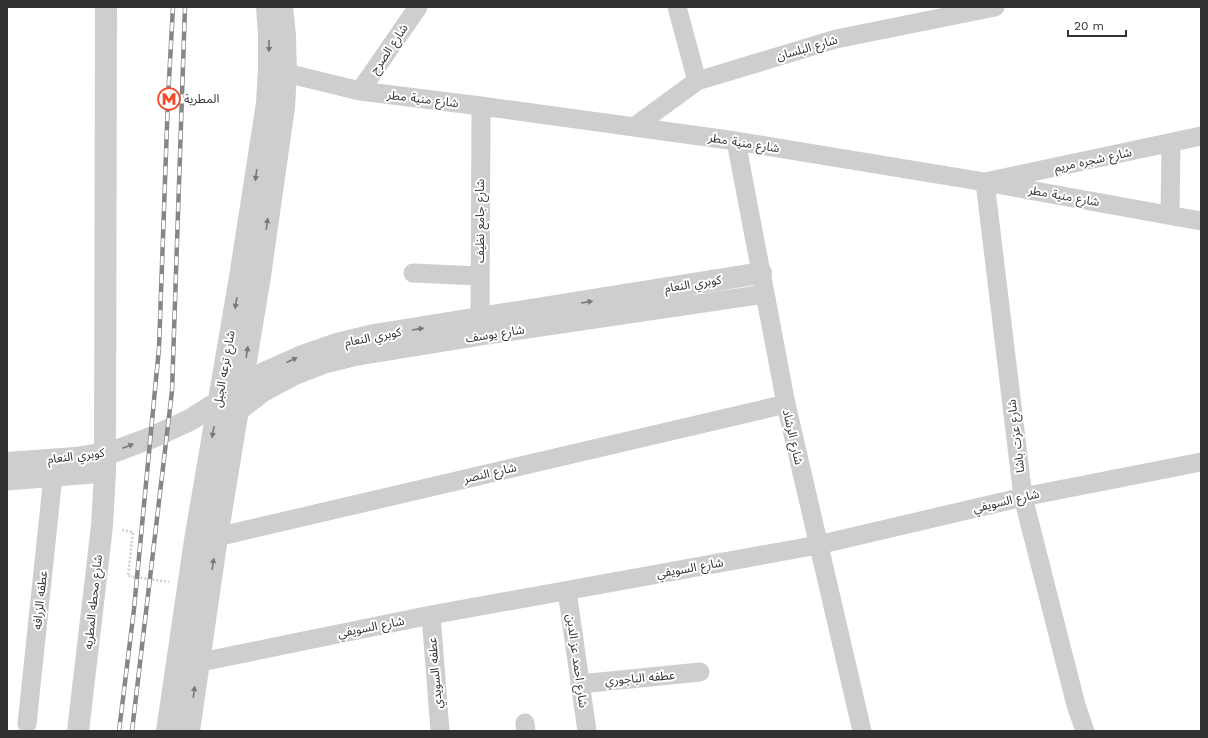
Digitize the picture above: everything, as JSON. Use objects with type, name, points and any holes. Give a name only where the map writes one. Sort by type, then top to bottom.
[{"type":"street","name":"شارع محطه المطريه","points":[[78,731],[102,526],[105,473],[106,7]]},
{"type":"street","name":"شارع ترعه الجبل","points":[[167,731],[194,542],[240,277],[267,103],[269,34],[267,7]]},
{"type":"street","name":"شارع ترعه الجبل","points":[[189,731],[217,537],[260,276],[284,107],[286,73],[285,36],[282,7]]},
{"type":"street","name":"شارع الصرح","points":[[360,91],[418,7]]},
{"type":"street","points":[[677,7],[697,81]]},
{"type":"street","name":"شارع البلسان","points":[[634,127],[697,81],[928,13],[995,7]]},
{"type":"street","name":"شارع منية مطر","points":[[286,73],[360,91],[736,141],[985,182],[1201,220]]},
{"type":"street","name":"شارع جامع نظيف","points":[[480,336],[481,106]]},
{"type":"street","name":"شارع شجره مريم","points":[[985,182],[1201,136]]},
{"type":"street","name":"شارع الرشاد","points":[[736,141],[786,404],[862,731]]},
{"type":"street","points":[[1170,215],[1171,143]]},
{"type":"street","name":"شارع عزت باشا","points":[[985,182],[1023,497],[1076,705],[1085,731]]},
{"type":"street","points":[[413,273],[480,276]]},
{"type":"street","name":"شارع يوسف","points":[[238,412],[264,392],[294,376],[325,364],[357,356],[480,336],[763,283]]},
{"type":"street","name":"كوبري النعام","points":[[7,463],[75,458],[113,452],[153,437],[190,420],[264,373],[300,357],[337,344],[374,335],[548,308],[763,283]]},
{"type":"street","name":"شارع النصر","points":[[194,542],[786,404]]},
{"type":"street","name":"شارع السويفي","points":[[176,667],[431,616],[818,545],[1023,497],[1201,462]]},
{"type":"street","points":[[7,480],[105,473]]},
{"type":"street","name":"عطفه الزرافه","points":[[27,724],[53,476]]},
{"type":"street","name":"شارع احمد عز الدين","points":[[566,591],[587,731]]},
{"type":"street","name":"عطفه السويدي","points":[[431,616],[440,731]]},
{"type":"street","name":"عطفه الباجوري","points":[[580,684],[700,672]]},
{"type":"path","points":[[133,532],[128,576],[171,582]]},
{"type":"railway","points":[[119,731],[134,609],[159,348],[168,98],[173,7]]},
{"type":"railway","points":[[132,731],[172,391],[185,7]]},
{"type":"place","name":"المطرية","points":[[169,99]]}]
